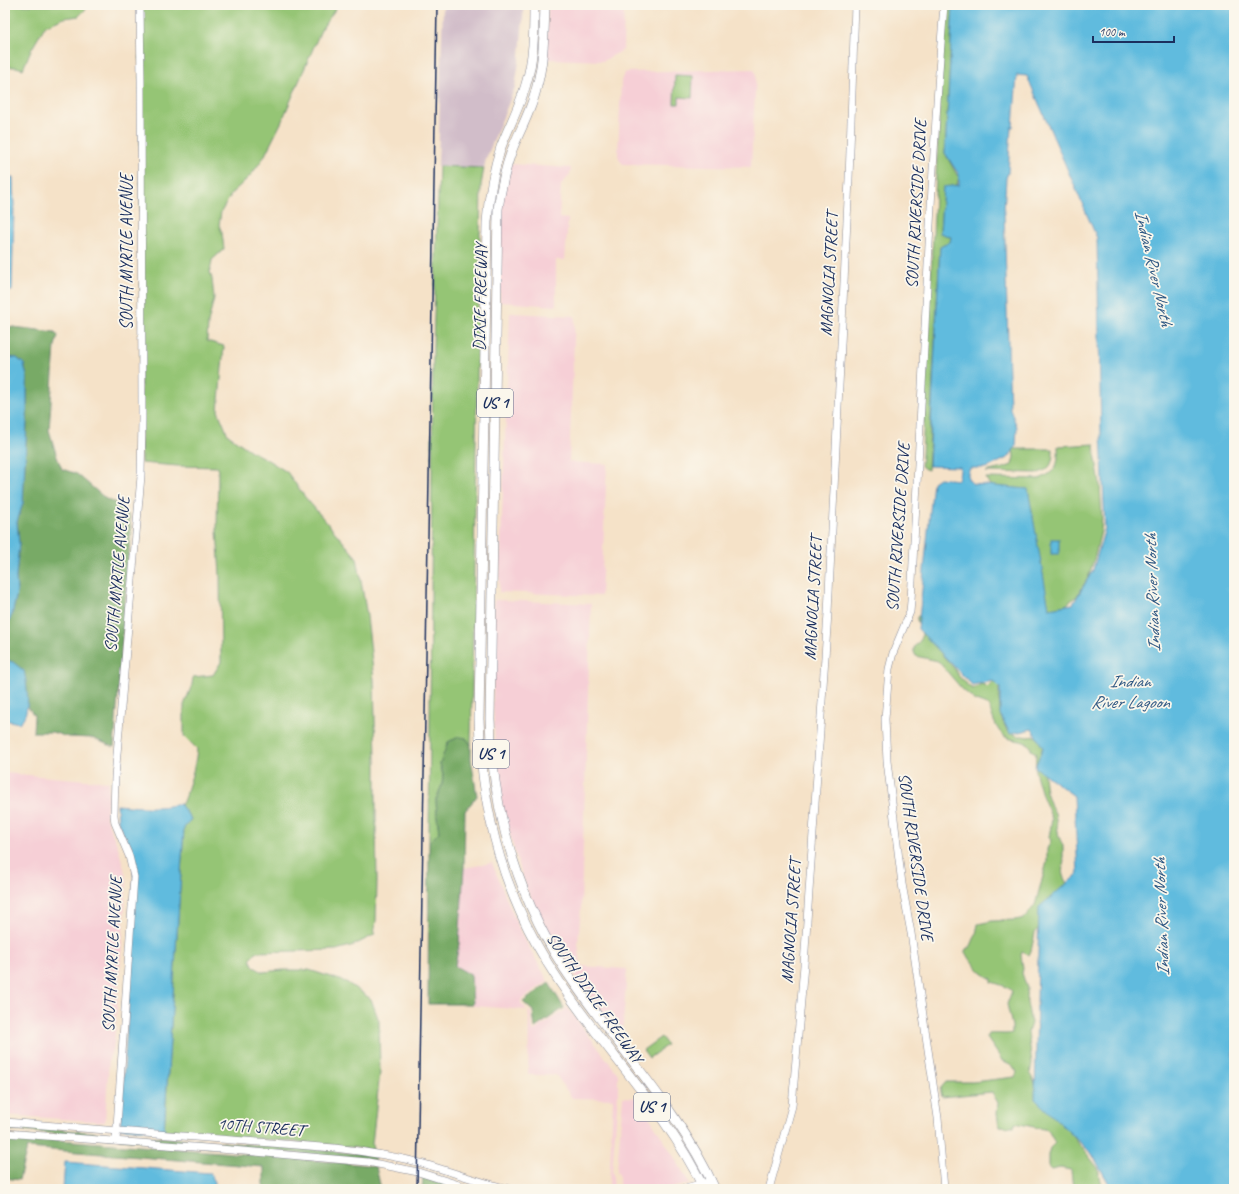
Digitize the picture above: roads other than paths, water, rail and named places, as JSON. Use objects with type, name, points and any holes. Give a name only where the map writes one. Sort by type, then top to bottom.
[{"type":"main road","name":"DIXIE FREEWAY","points":[[481,597],[488,209],[491,184],[497,160],[523,97],[530,70],[534,5]]},
{"type":"main road","name":"DIXIE FREEWAY","points":[[492,597],[498,209],[508,160],[532,102],[541,70],[545,38],[545,5]]},
{"type":"main road","name":"SOUTH DIXIE FREEWAY","points":[[481,597],[480,744],[486,801],[494,837],[511,890],[531,934],[557,978],[670,1131],[692,1165],[702,1187]]},
{"type":"main road","name":"SOUTH DIXIE FREEWAY","points":[[492,597],[490,738],[497,800],[519,880],[546,939],[570,977],[683,1130],[714,1185]]},
{"type":"main road","points":[[594,1029],[605,1037],[611,1040],[616,1040]]},
{"type":"main road","points":[[608,1047],[628,1055]]},
{"type":"street","name":"SOUTH MYRTLE AVENUE","points":[[116,1142],[134,877],[129,856],[115,823],[114,814],[115,777],[141,476],[140,5]]},
{"type":"street","name":"MAGNOLIA STREET","points":[[769,1189],[792,1106],[804,958],[828,613],[849,179],[855,5]]},
{"type":"street","name":"SOUTH RIVERSIDE DRIVE","points":[[944,5],[938,67],[910,612],[893,653],[889,669],[885,719],[887,761],[902,884],[911,932],[938,1118],[944,1189]]},
{"type":"street","name":"10TH STREET","points":[[5,1122],[334,1148],[394,1157],[510,1189]]},
{"type":"street","name":"10TH STREET","points":[[5,1133],[368,1162],[440,1179],[472,1189]]},
{"type":"street","points":[[393,1167],[394,1157]]},
{"type":"street","points":[[440,1179],[442,1170]]},
{"type":"street","points":[[680,1189],[714,1185]]},
{"type":"water","name":"Indian River Lagoon","points":[[953,5],[1234,5],[1234,1189],[1112,1189],[1092,1154],[1035,1099],[1039,907],[1078,874],[1074,796],[1035,767],[1043,748],[1032,729],[1010,734],[1000,714],[1000,688],[993,681],[972,685],[918,629],[933,482],[939,478],[958,480],[960,471],[960,467],[929,466],[940,247],[950,242],[951,237],[940,233],[943,187],[959,185],[959,175],[945,153]],"holes":[[[1017,75],[1027,76],[1097,238],[1101,433],[1105,528],[1093,570],[1073,604],[1049,608],[1028,489],[973,484],[968,479],[968,472],[970,468],[987,468],[1009,457],[1016,446],[1017,427],[1010,409],[1004,212],[1006,178],[1008,173],[1011,127],[1013,127]]]},
{"type":"water","points":[[5,176],[13,178],[14,205],[12,291],[5,292]]},
{"type":"water","points":[[5,357],[17,358],[24,364],[27,377],[27,420],[23,503],[17,522],[19,543],[16,577],[17,593],[12,615],[5,629]]},
{"type":"water","points":[[1051,539],[1059,539],[1059,554],[1051,554]]},
{"type":"water","points":[[5,660],[13,662],[24,671],[28,698],[26,713],[19,723],[5,720]]},
{"type":"water","points":[[180,804],[191,819],[184,828],[164,1131],[120,1128],[133,941],[134,864],[132,847],[124,836],[118,822],[117,805],[156,807]]},
{"type":"water","points":[[65,1162],[210,1173],[215,1182],[215,1189],[63,1189]]},
{"type":"railway","points":[[417,1189],[437,5]]},
{"type":"water label","name":"Indian River North","points":[[1154,268]]},
{"type":"water label","name":"Indian River North","points":[[1152,593]]},
{"type":"water label","name":"Indian River North","points":[[1161,917]]}]
